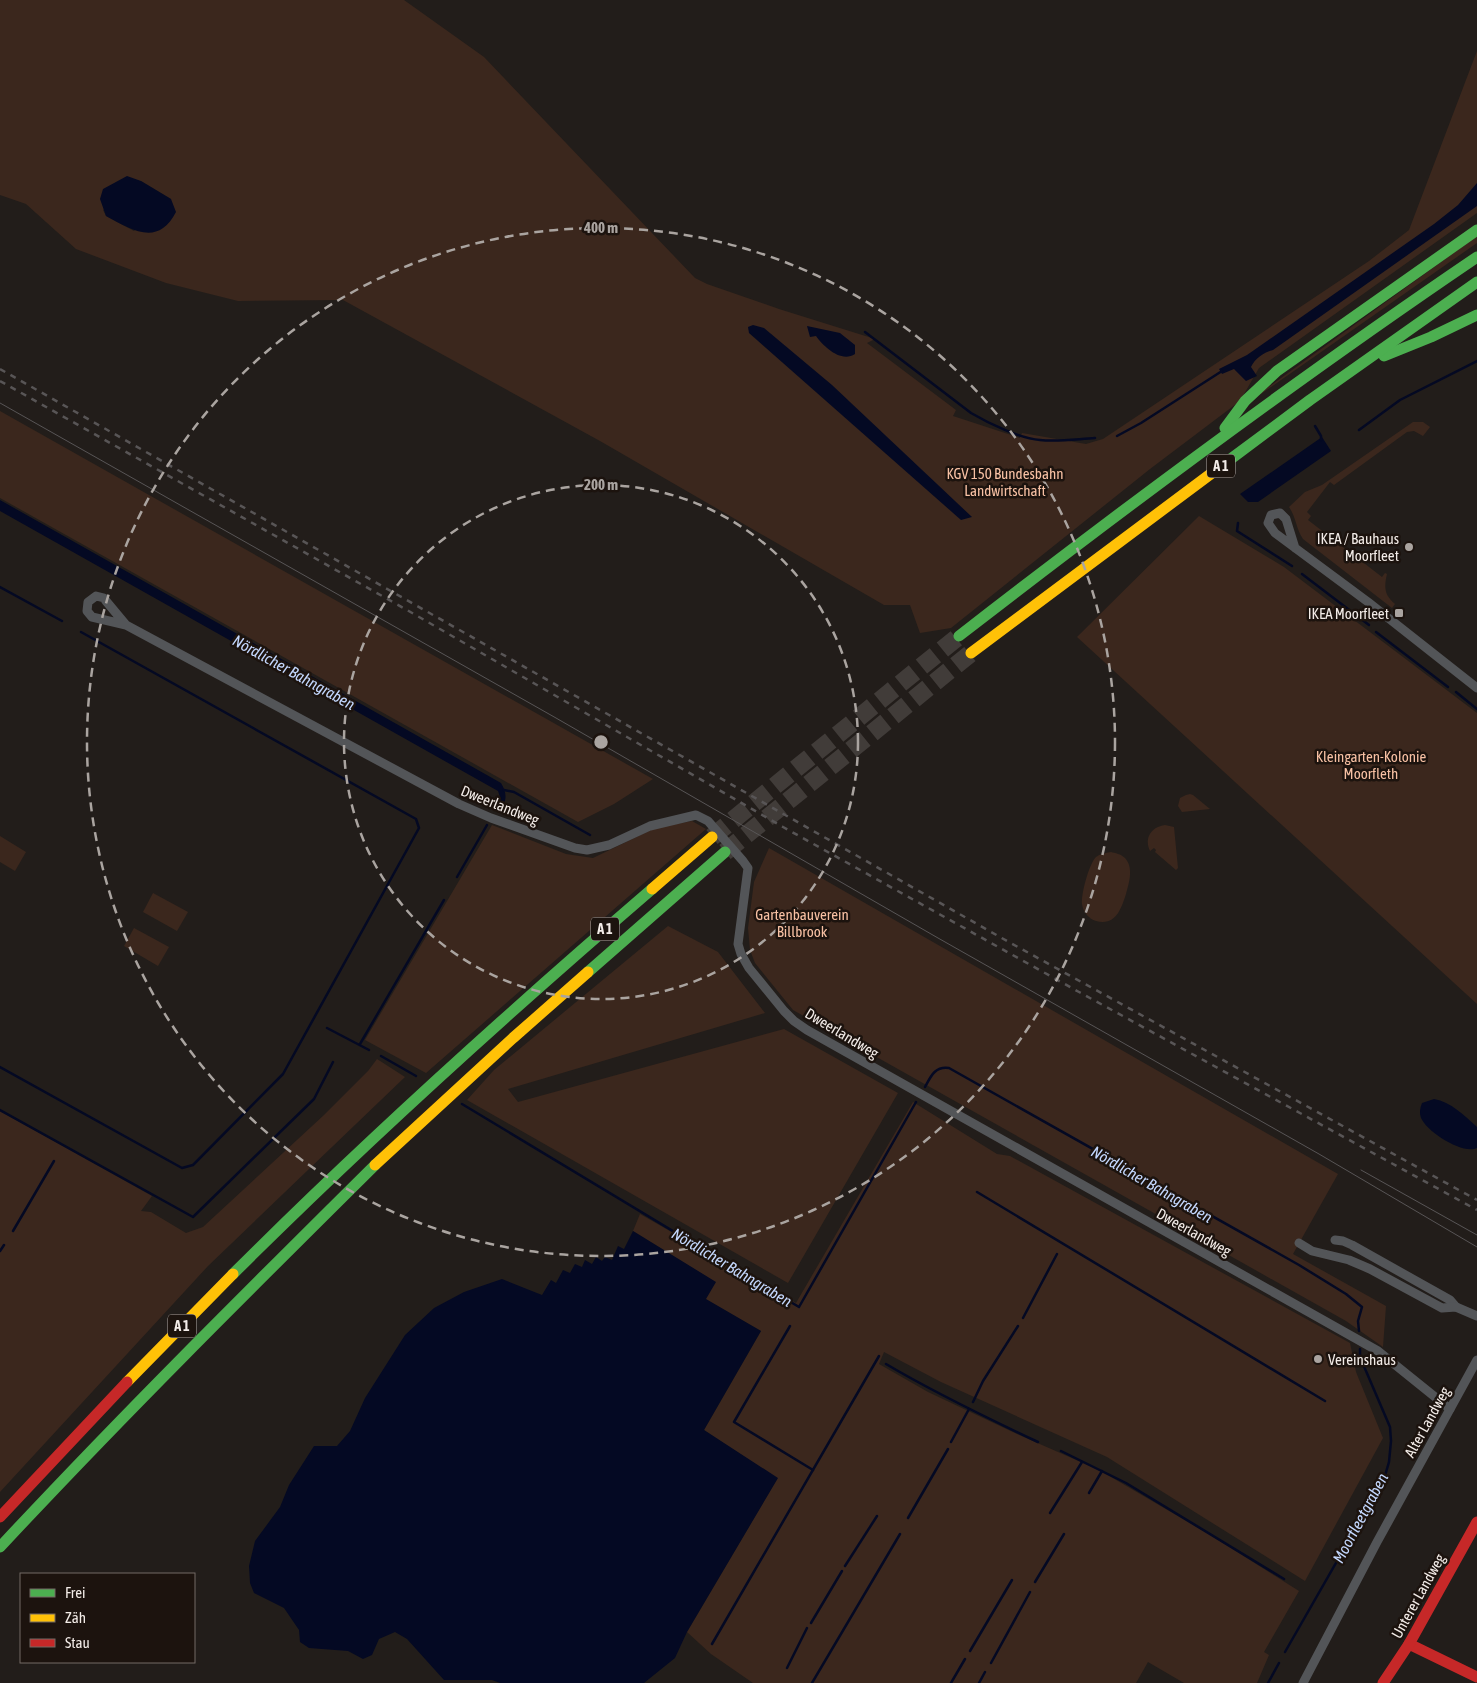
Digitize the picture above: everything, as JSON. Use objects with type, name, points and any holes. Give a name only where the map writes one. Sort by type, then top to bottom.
[{"type":"main road","points":[[1211,445],[1245,401],[1277,371],[1477,230]]},
{"type":"main road","name":"A 1","points":[[959,636],[1084,538],[1211,445],[1345,348],[1477,257]]},
{"type":"main road","name":"A 1","points":[[971,653],[1355,367],[1477,282]]},
{"type":"main road","points":[[1355,367],[1431,337],[1477,315]]},
{"type":"main road","name":"A 1","points":[[0,1517],[107,1404],[306,1202],[499,1022],[712,837]]},
{"type":"main road","name":"A 1","points":[[0,1547],[197,1340],[375,1165],[513,1038],[725,852]]},
{"type":"main road","name":"Unterer Landweg","points":[[1383,1683],[1409,1644],[1477,1522]]},
{"type":"main road","points":[[1409,1644],[1477,1677]]},
{"type":"street","points":[[1295,548],[1477,688]]},
{"type":"street","name":"Dweerlandweg","points":[[126,625],[459,804],[575,848],[597,849],[650,826],[687,815],[705,818],[748,868],[738,944],[741,954],[749,968],[794,1021],[909,1089],[1378,1352],[1450,1409]]},
{"type":"street","points":[[1335,1240],[1352,1245],[1450,1300],[1456,1307],[1477,1316]]},
{"type":"street","points":[[1299,1243],[1312,1251],[1349,1260],[1370,1269],[1442,1308],[1456,1307]]},
{"type":"street","name":"Alter Landweg","points":[[1303,1683],[1377,1542],[1477,1360]]},
{"type":"green space","name":"KGV 150 Bundesbahn Landwirtschaft","points":[[0,0],[404,0],[484,57],[695,278],[779,309],[875,339],[867,343],[956,410],[953,416],[1020,438],[1022,433],[1086,444],[1103,439],[1369,261],[1409,230],[1477,51],[1477,213],[1259,368],[1240,401],[1150,469],[951,628],[920,633],[910,605],[884,605],[600,441],[343,300],[238,301],[166,283],[76,249],[26,204],[0,195]],"holes":[[[141,181],[171,199],[134,231],[106,216],[103,210]]]},
{"type":"green space","points":[[1477,236],[1477,243],[1259,394]]},
{"type":"green space","points":[[0,411],[653,779],[614,804],[578,822],[0,498]]},
{"type":"green space","points":[[1413,422],[1423,422],[1430,427],[1423,436],[1414,431],[1407,432],[1334,485],[1330,482],[1307,512],[1311,516],[1308,520],[1382,577],[1385,573],[1387,574],[1386,590],[1395,604],[1392,608],[1303,539],[1289,507],[1305,492],[1322,485]]},
{"type":"green space","name":"Kleingarten-Kolonie Moorfleth","points":[[1199,516],[1284,567],[1477,713],[1477,1004],[1077,637]]},
{"type":"green space","points":[[1190,794],[1210,809],[1182,812],[1178,806],[1180,798]]},
{"type":"green space","points":[[692,821],[706,829],[426,1073],[365,1040],[492,825],[566,854],[593,858],[655,828]]},
{"type":"green space","points":[[1165,825],[1174,827],[1178,868],[1176,870],[1155,852],[1154,848],[1150,851],[1148,846],[1150,834],[1156,828]]},
{"type":"green space","points":[[0,836],[26,852],[15,871],[0,862]]},
{"type":"green space","name":"Gartenbauverein Billbrook","points":[[769,848],[1338,1174],[1293,1254],[1386,1306],[1383,1347],[1346,1321],[793,1010],[755,963],[750,950],[748,928],[754,882]]},
{"type":"green space","points":[[1111,852],[1125,858],[1128,862],[1130,876],[1126,894],[1117,915],[1108,921],[1096,921],[1091,919],[1084,910],[1082,899],[1084,887],[1088,872],[1096,857]]},
{"type":"green space","points":[[153,893],[188,912],[177,931],[143,912]]},
{"type":"green space","points":[[668,926],[718,952],[765,1013],[508,1089],[518,1102],[784,1029],[898,1093],[788,1283],[467,1100],[494,1070]]},
{"type":"green space","points":[[134,928],[169,947],[158,966],[124,946]]},
{"type":"green space","points":[[377,1059],[405,1077],[208,1266],[0,1492],[0,1111],[152,1196],[141,1211],[151,1212],[186,1233],[203,1227],[324,1115],[368,1071]]},
{"type":"green space","points":[[913,1102],[997,1154],[1010,1156],[1350,1343],[1356,1372],[1383,1438],[1305,1581],[1107,1457],[941,1382],[884,1352],[879,1364],[928,1392],[1099,1470],[1212,1536],[1299,1591],[1264,1652],[1269,1655],[1257,1683],[1184,1683],[1148,1662],[1136,1683],[753,1683],[711,1654],[687,1632],[777,1479],[704,1430],[761,1331],[705,1299],[715,1282],[633,1231],[640,1214],[796,1303]]},
{"type":"water","points":[[127,176],[141,181],[171,199],[176,212],[169,223],[153,232],[144,232],[125,226],[106,216],[100,199],[103,189]]},
{"type":"water","points":[[1477,183],[1477,206],[1273,350],[1260,356],[1251,367],[1257,376],[1246,381],[1234,369],[1222,374],[1219,369],[1247,355],[1434,224],[1458,205]]},
{"type":"water","points":[[753,325],[764,328],[832,385],[972,517],[961,520],[749,333],[748,327]]},
{"type":"water","points":[[807,326],[840,333],[855,345],[855,354],[844,357],[833,352],[816,336],[810,337]]},
{"type":"water","points":[[1322,437],[1331,451],[1258,502],[1248,502],[1240,494]]},
{"type":"water","points":[[0,500],[501,783],[506,797],[504,804],[498,810],[495,809],[494,807],[500,797],[498,791],[0,511]]},
{"type":"water","points":[[1434,1099],[1452,1106],[1477,1127],[1477,1148],[1463,1148],[1455,1145],[1430,1130],[1421,1118],[1420,1109],[1422,1103]]},
{"type":"water","points":[[633,1231],[716,1282],[706,1299],[761,1331],[704,1430],[778,1478],[687,1632],[675,1658],[644,1683],[500,1683],[492,1680],[444,1680],[407,1639],[395,1632],[379,1639],[372,1655],[363,1659],[348,1651],[309,1648],[300,1642],[299,1630],[284,1608],[254,1593],[250,1583],[249,1566],[255,1541],[280,1507],[289,1485],[314,1446],[337,1446],[350,1431],[365,1398],[405,1335],[434,1308],[464,1292],[502,1279],[542,1295],[551,1280],[556,1283],[563,1270],[570,1273],[575,1264],[582,1267],[585,1260],[592,1264],[596,1257],[602,1261],[605,1257],[612,1260],[618,1246],[624,1249]]},
{"type":"waterway","points":[[865,332],[971,413],[995,426],[1014,434],[1040,440],[1061,441],[1095,438]]},
{"type":"waterway","points":[[1359,430],[1400,400],[1477,361]]},
{"type":"waterway","points":[[1117,436],[1141,423],[1222,371]]},
{"type":"waterway","points":[[1315,426],[1321,436],[1321,440]]},
{"type":"waterway","points":[[1238,523],[1237,531],[1292,566]]},
{"type":"waterway","points":[[1302,574],[1369,625]]},
{"type":"waterway","points":[[0,587],[62,621]]},
{"type":"waterway","points":[[0,1067],[182,1168],[193,1165],[283,1074],[419,828],[416,819],[81,632]]},
{"type":"waterway","points":[[1376,632],[1448,687]]},
{"type":"waterway","points":[[1456,692],[1477,709]]},
{"type":"waterway","name":"Nördlicher Bahngraben","points":[[504,790],[514,792],[590,835]]},
{"type":"waterway","points":[[457,877],[487,825]]},
{"type":"waterway","points":[[360,1044],[444,900]]},
{"type":"waterway","points":[[327,1028],[369,1050]]},
{"type":"waterway","points":[[381,1056],[416,1076]]},
{"type":"waterway","points":[[0,1110],[193,1217],[314,1099],[333,1062]]},
{"type":"waterway","name":"Nördlicher Bahngraben","points":[[925,1087],[937,1070],[949,1068],[1299,1265],[1346,1294],[1362,1307],[1358,1321],[1359,1331]]},
{"type":"waterway","name":"Nördlicher Bahngraben","points":[[462,1104],[799,1307],[916,1102]]},
{"type":"waterway","points":[[13,1231],[54,1161]]},
{"type":"waterway","points":[[977,1192],[1325,1401]]},
{"type":"waterway","points":[[0,1251],[4,1245]]},
{"type":"waterway","points":[[1023,1318],[1057,1254]]},
{"type":"waterway","points":[[790,1326],[734,1422],[813,1470]]},
{"type":"waterway","points":[[973,1402],[983,1381],[1018,1326]]},
{"type":"waterway","name":"Moorfleetgraben","points":[[1285,1652],[1384,1479],[1389,1462],[1390,1427],[1360,1357],[1360,1349]]},
{"type":"waterway","points":[[712,1644],[879,1356]]},
{"type":"waterway","points":[[886,1364],[942,1395],[1038,1442]]},
{"type":"waterway","points":[[951,1442],[969,1409]]},
{"type":"waterway","points":[[908,1518],[948,1449]]},
{"type":"waterway","points":[[1061,1451],[1126,1483],[1284,1579]]},
{"type":"waterway","points":[[1050,1513],[1082,1462]]},
{"type":"waterway","points":[[1089,1493],[1102,1471]]},
{"type":"waterway","points":[[845,1566],[877,1516]]},
{"type":"waterway","points":[[812,1683],[900,1534]]},
{"type":"waterway","points":[[1035,1582],[1064,1534]]},
{"type":"waterway","points":[[811,1623],[842,1571]]},
{"type":"waterway","points":[[970,1651],[1012,1580]]},
{"type":"waterway","points":[[991,1663],[1030,1592]]},
{"type":"waterway","points":[[787,1668],[807,1628]]},
{"type":"waterway","points":[[951,1683],[965,1659]]},
{"type":"waterway","points":[[1268,1683],[1279,1663]]},
{"type":"waterway","points":[[979,1683],[985,1672]]},
{"type":"tunnel","points":[[712,837],[959,636]]},
{"type":"tunnel","points":[[725,852],[971,653]]},
{"type":"tram line","points":[[0,403],[556,718],[1319,1154],[1477,1247]]},
{"type":"tram line","points":[[1361,1170],[1477,1235]]},
{"type":"railway","points":[[0,369],[1007,941],[1477,1200]]},
{"type":"railway","points":[[0,381],[407,610],[783,827],[1477,1210]]},
{"type":"traffic: fast","points":[[1225,428],[1245,401],[1277,371],[1477,230]]},
{"type":"traffic: fast","points":[[959,636],[1215,442],[1345,348],[1477,257]]},
{"type":"traffic: fast","points":[[1228,461],[1310,400],[1477,282]]},
{"type":"traffic: fast","points":[[1384,356],[1431,337],[1477,315]]},
{"type":"traffic: fast","points":[[588,972],[725,852]]},
{"type":"traffic: fast","points":[[233,1274],[439,1078],[652,889]]},
{"type":"traffic: fast","points":[[0,1547],[139,1402],[375,1165]]},
{"type":"traffic: slow","points":[[971,653],[1228,461]]},
{"type":"traffic: slow","points":[[652,889],[712,837]]},
{"type":"traffic: slow","points":[[375,1165],[588,972]]},
{"type":"traffic: slow","points":[[127,1382],[233,1274]]},
{"type":"traffic: jam","points":[[0,1517],[127,1382]]},
{"type":"traffic: jam","points":[[1383,1683],[1409,1644],[1477,1522]]},
{"type":"traffic: jam","points":[[1409,1644],[1477,1677]]},
{"type":"place","name":"IKEA / Bauhaus Moorfleet","points":[[1409,547]]},
{"type":"place","name":"IKEA Moorfleet","points":[[1399,613]]},
{"type":"place","name":"Vereinshaus","points":[[1318,1359]]}]
